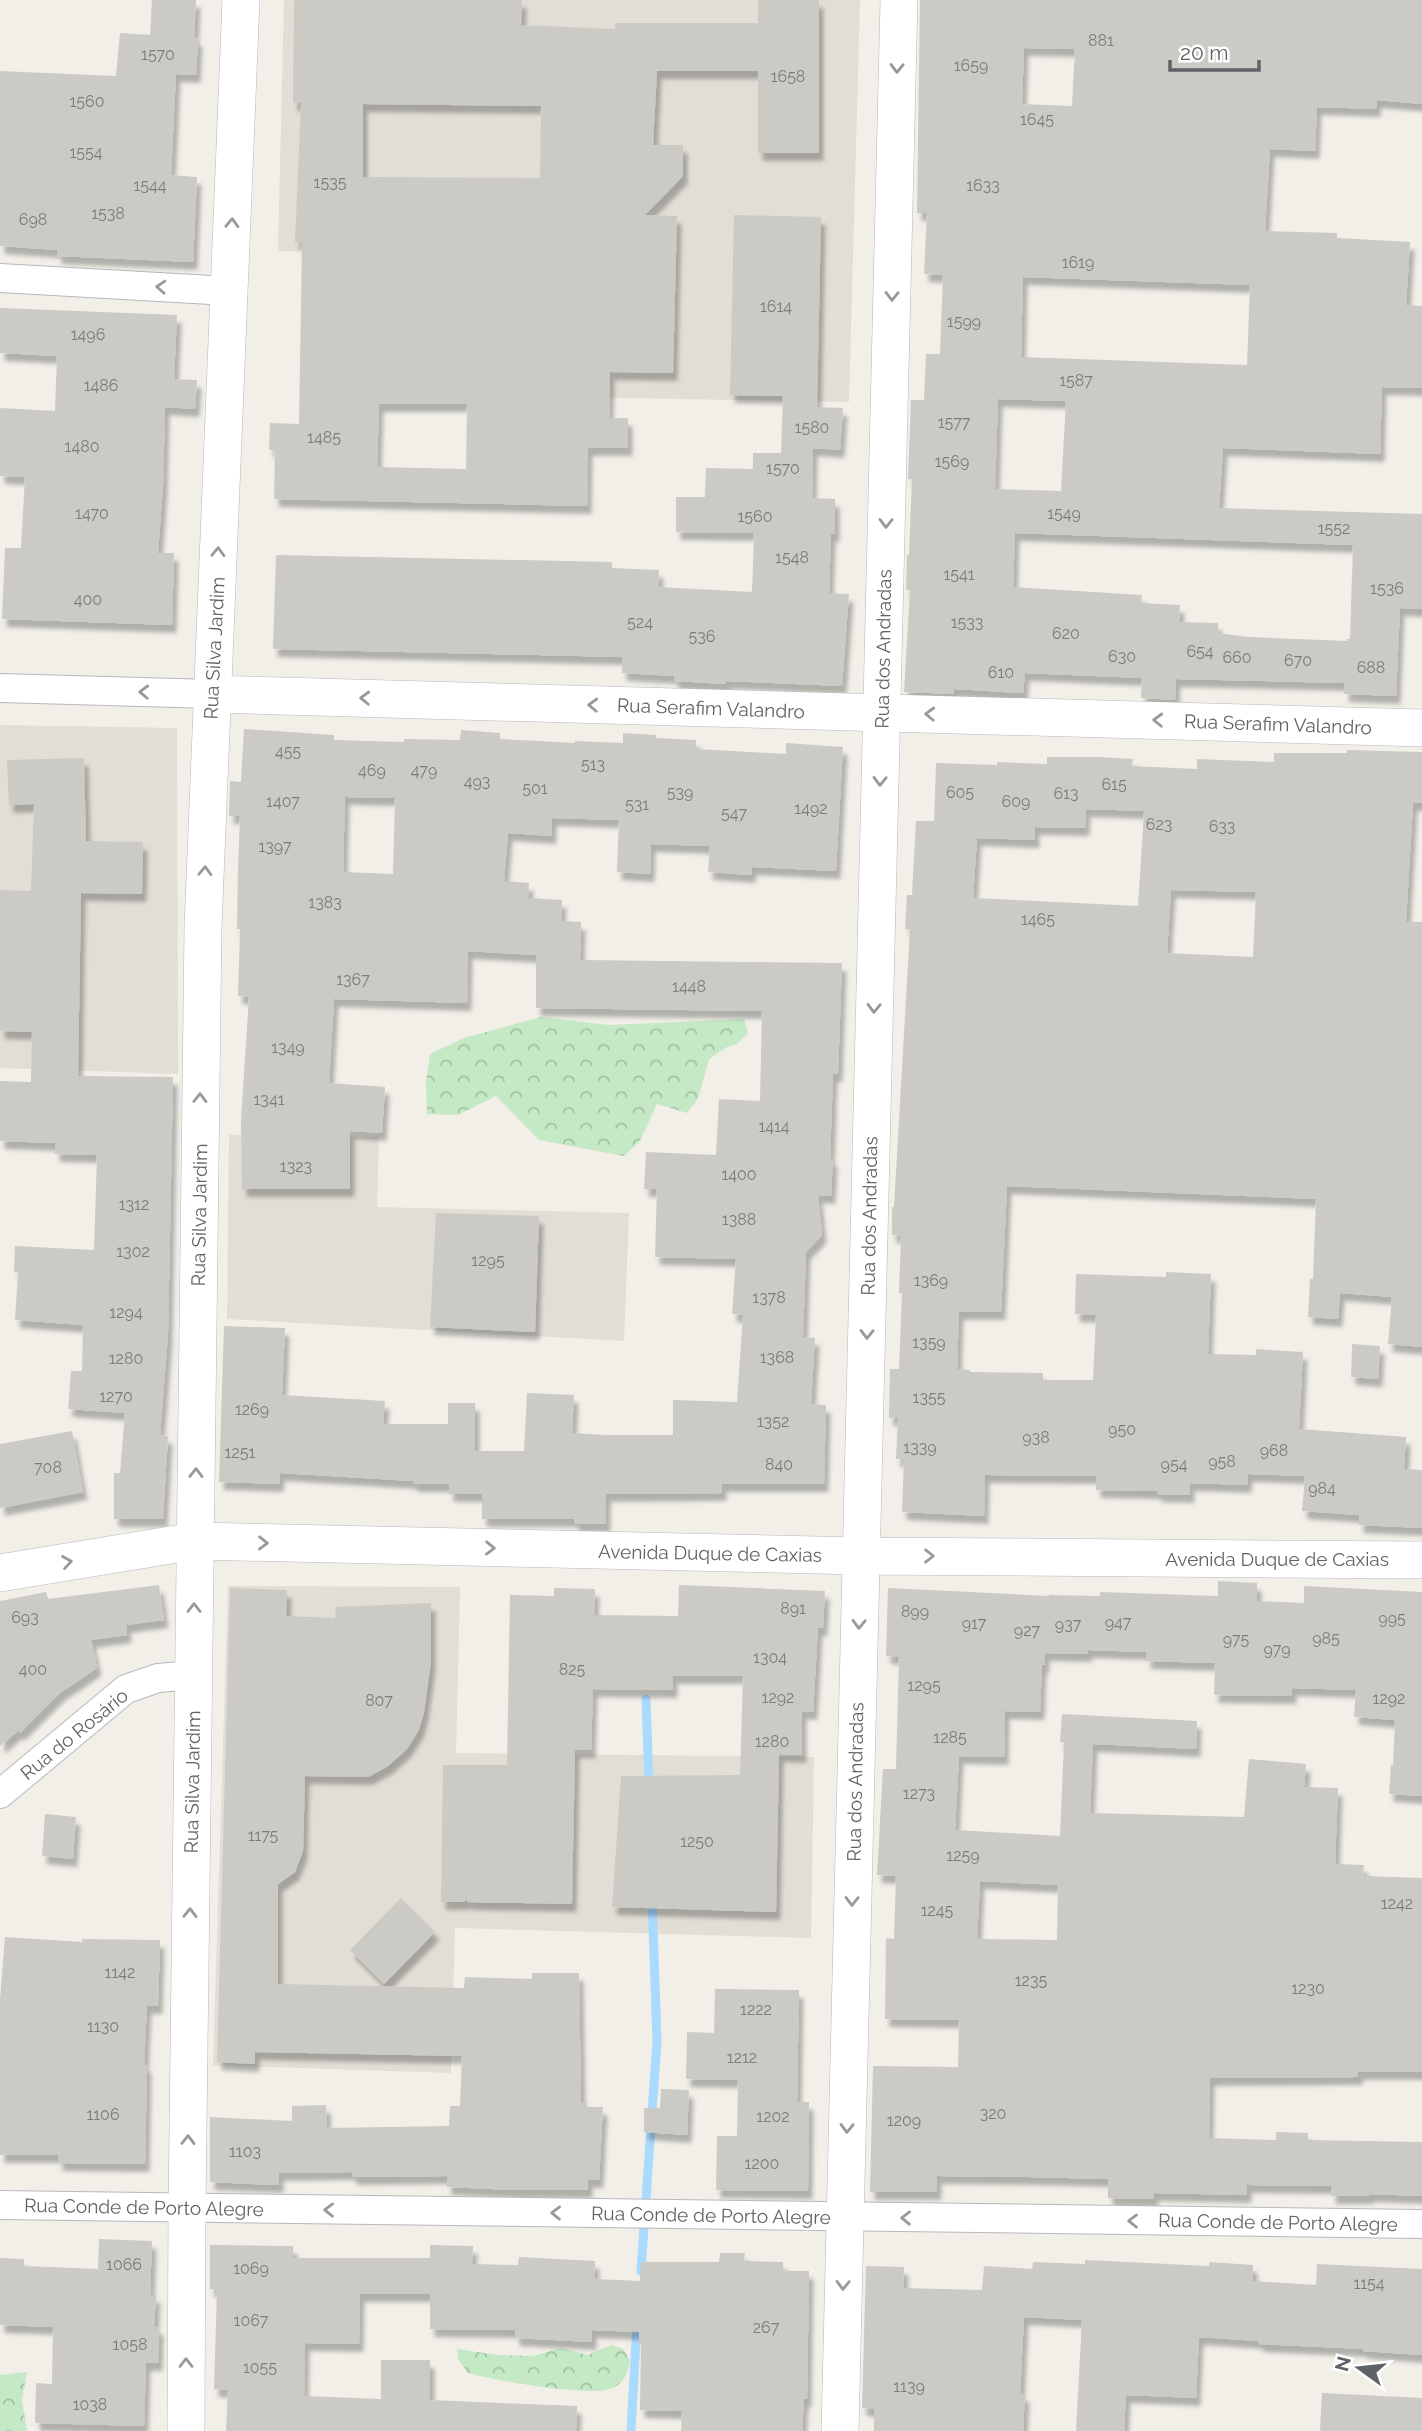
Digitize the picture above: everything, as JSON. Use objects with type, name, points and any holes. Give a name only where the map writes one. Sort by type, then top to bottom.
[{"type":"street","name":"Rua Silva Jardim","points":[[186,2431],[202,927],[242,0]]},
{"type":"street","name":"Rua dos Andradas","points":[[840,2431],[899,0]]},
{"type":"street","points":[[0,278],[229,291]]},
{"type":"street","name":"Rua Serafim Valandro","points":[[0,688],[1422,728]]},
{"type":"street","name":"Avenida Duque de Caxias","points":[[0,1573],[195,1541],[861,1556],[1422,1560]]},
{"type":"street","name":"Rua do Rosário","points":[[0,1794],[126,1689],[158,1678],[194,1675]]},
{"type":"street","name":"Rua Conde de Porto Alegre","points":[[0,2205],[1422,2224]]},
{"type":"shaded area","points":[[284,0],[860,0],[849,402],[512,396],[513,253],[278,251]]},
{"type":"shaded area","points":[[0,725],[177,728],[178,1074],[0,1068]]},
{"type":"shaded area","points":[[229,1135],[379,1137],[377,1207],[629,1213],[624,1341],[227,1319]]},
{"type":"shaded area","points":[[228,1586],[460,1587],[456,1753],[814,1757],[811,1938],[455,1928],[451,2073],[213,2065]]},
{"type":"green space","points":[[541,1017],[609,1025],[744,1019],[748,1033],[737,1044],[709,1059],[698,1099],[687,1113],[657,1104],[640,1141],[624,1156],[539,1140],[496,1096],[458,1115],[427,1114],[426,1082],[430,1054],[464,1038]]},
{"type":"green space","points":[[611,2345],[623,2349],[630,2360],[626,2375],[615,2387],[588,2391],[520,2384],[468,2373],[458,2359],[457,2349],[497,2355],[533,2356],[561,2348],[588,2355]]},
{"type":"green space","points":[[27,2372],[22,2400],[27,2431],[0,2431],[0,2375]]},
{"type":"building","points":[[152,0],[196,0],[196,75],[176,74],[171,175],[197,177],[193,262],[57,256],[57,250],[0,246],[0,71],[116,76],[120,33],[150,35]]},
{"type":"building","points":[[294,0],[522,0],[521,25],[615,29],[615,23],[758,23],[758,0],[819,0],[819,153],[758,153],[758,71],[657,71],[653,145],[683,145],[683,176],[645,215],[677,216],[673,373],[610,372],[609,418],[628,418],[628,448],[588,448],[587,506],[274,499],[275,450],[269,450],[270,423],[299,424],[302,243],[295,242],[301,103],[293,103]],"holes":[[[363,104],[541,106],[540,178],[363,177]],[[379,404],[467,404],[466,469],[377,467]]]},
{"type":"building","points":[[920,0],[1422,0],[1422,104],[1377,100],[1376,109],[1317,107],[1315,151],[1270,149],[1265,231],[1337,233],[1337,238],[1410,242],[1406,305],[1422,306],[1422,388],[1382,387],[1380,454],[1223,448],[1219,508],[1422,514],[1422,609],[1400,608],[1396,696],[1344,694],[1345,683],[1176,679],[1175,700],[1141,698],[1142,678],[1025,673],[1023,693],[954,689],[954,694],[904,692],[910,590],[906,590],[912,479],[908,479],[911,400],[924,400],[926,354],[940,354],[943,275],[924,274],[927,213],[917,213]],"holes":[[[1024,48],[1075,49],[1072,106],[1022,104]],[[1023,277],[1250,285],[1247,365],[1021,357]],[[998,399],[1066,401],[1061,491],[995,489]],[[1015,533],[1353,545],[1350,639],[1347,641],[1248,637],[1218,633],[1218,623],[1179,622],[1180,605],[1141,603],[1142,595],[1013,587]]]},
{"type":"building","points":[[734,215],[821,217],[817,407],[843,408],[840,450],[813,448],[812,498],[835,499],[835,534],[831,534],[829,593],[849,594],[842,686],[674,681],[674,676],[622,673],[622,657],[273,649],[276,555],[612,562],[612,568],[659,570],[658,587],[752,592],[754,533],[676,532],[676,497],[705,497],[706,468],[753,469],[753,453],[781,453],[783,396],[730,395]]},
{"type":"building","points":[[0,308],[177,315],[174,379],[197,380],[195,409],[165,407],[158,553],[174,553],[172,625],[2,619],[5,548],[21,548],[25,477],[0,476],[0,408],[55,411],[57,356],[0,353]]},
{"type":"building","points":[[244,729],[334,735],[334,740],[404,742],[404,739],[460,740],[461,730],[500,733],[500,739],[623,743],[623,733],[696,740],[696,749],[786,754],[786,743],[843,747],[836,871],[752,867],[751,875],[708,872],[710,846],[651,844],[650,874],[617,872],[619,820],[552,818],[552,836],[508,833],[504,881],[529,883],[528,898],[562,900],[561,921],[581,922],[580,960],[842,963],[838,1074],[833,1074],[831,1196],[818,1195],[822,1235],[806,1252],[803,1337],[815,1338],[811,1404],[826,1405],[824,1484],[722,1484],[722,1493],[606,1494],[606,1524],[574,1524],[574,1519],[482,1519],[482,1494],[449,1494],[449,1484],[413,1484],[413,1481],[280,1473],[279,1484],[219,1482],[224,1326],[285,1328],[282,1395],[385,1401],[383,1424],[448,1424],[448,1403],[475,1403],[475,1451],[524,1451],[527,1393],[574,1395],[572,1433],[607,1435],[673,1435],[673,1400],[737,1402],[743,1315],[732,1314],[736,1259],[655,1257],[657,1189],[644,1189],[646,1152],[716,1155],[719,1099],[760,1101],[762,1011],[536,1008],[536,955],[468,951],[467,1003],[334,999],[329,1083],[385,1087],[382,1133],[350,1131],[350,1189],[242,1189],[241,1119],[249,997],[238,996],[240,816],[229,816],[230,781],[241,782]],"holes":[[[345,797],[395,798],[393,874],[343,872]]]},
{"type":"building","points":[[1347,750],[1422,752],[1422,803],[1413,803],[1406,922],[1422,922],[1422,1347],[1388,1344],[1392,1297],[1340,1293],[1338,1319],[1308,1317],[1310,1279],[1313,1279],[1316,1199],[1007,1186],[1001,1312],[959,1312],[957,1369],[970,1372],[1043,1373],[1043,1380],[1093,1380],[1096,1315],[1075,1314],[1076,1274],[1166,1277],[1166,1272],[1211,1274],[1208,1354],[1256,1355],[1256,1349],[1303,1352],[1299,1429],[1406,1437],[1404,1469],[1422,1470],[1422,1528],[1359,1525],[1359,1515],[1302,1511],[1305,1476],[1248,1474],[1247,1485],[1190,1483],[1190,1495],[1157,1494],[1157,1491],[1096,1490],[1096,1476],[985,1475],[984,1516],[902,1512],[904,1459],[896,1459],[898,1418],[889,1418],[890,1369],[899,1369],[902,1293],[899,1293],[901,1236],[892,1235],[892,1207],[910,929],[905,929],[907,895],[912,895],[916,821],[934,821],[936,763],[1047,764],[1047,757],[1098,757],[1133,759],[1132,766],[1197,769],[1197,759],[1274,762],[1274,753],[1347,753]],"holes":[[[1086,809],[1144,811],[1138,906],[973,898],[977,838],[1035,840],[1035,827],[1085,828]],[[1171,890],[1256,892],[1253,957],[1167,953]]]},
{"type":"building","points":[[84,758],[86,841],[143,842],[142,894],[81,893],[78,1076],[173,1077],[168,1334],[160,1435],[168,1436],[163,1519],[114,1519],[114,1473],[120,1473],[125,1413],[68,1409],[71,1371],[82,1371],[83,1325],[15,1320],[18,1272],[14,1272],[15,1246],[94,1250],[97,1155],[55,1154],[55,1143],[0,1141],[0,1081],[31,1082],[32,1032],[0,1031],[0,890],[31,891],[34,804],[9,805],[7,760]]},
{"type":"building","points":[[436,1213],[539,1216],[535,1332],[430,1327]]},
{"type":"building","points":[[1352,1344],[1380,1346],[1378,1379],[1351,1377]]},
{"type":"building","points":[[72,1431],[83,1492],[0,1508],[0,1444]]},
{"type":"building","points":[[1218,1581],[1257,1583],[1257,1601],[1304,1603],[1304,1586],[1422,1592],[1422,1796],[1389,1794],[1395,1720],[1354,1717],[1356,1690],[1292,1688],[1292,1696],[1214,1695],[1215,1663],[1146,1661],[1147,1652],[1088,1650],[1088,1654],[1045,1653],[1040,1712],[1005,1711],[1004,1757],[959,1756],[955,1830],[1060,1836],[1064,1742],[1060,1742],[1062,1714],[1197,1721],[1196,1749],[1093,1744],[1090,1813],[1244,1817],[1249,1759],[1306,1764],[1304,1787],[1338,1788],[1335,1864],[1364,1865],[1363,1876],[1422,1878],[1422,2072],[1358,2072],[1358,2077],[1210,2078],[1209,2138],[1276,2140],[1276,2132],[1308,2133],[1308,2140],[1422,2142],[1422,2196],[1331,2196],[1332,2186],[1247,2185],[1247,2195],[1154,2193],[1154,2199],[1108,2198],[1108,2179],[937,2176],[937,2192],[870,2192],[873,2066],[958,2067],[959,2020],[885,2019],[886,1938],[894,1939],[896,1876],[877,1875],[883,1769],[896,1769],[899,1657],[886,1656],[888,1588],[1049,1596],[1100,1596],[1100,1592],[1218,1596]],"holes":[[[980,1881],[1058,1885],[1057,1940],[977,1939]]]},
{"type":"building","points":[[159,1585],[164,1620],[126,1625],[127,1635],[91,1640],[97,1668],[60,1693],[20,1733],[19,1730],[0,1746],[0,1601],[46,1592],[48,1599]]},
{"type":"building","points":[[679,1585],[825,1591],[823,1628],[818,1628],[813,1712],[802,1711],[802,1755],[779,1754],[776,1912],[612,1907],[621,1776],[740,1775],[743,1676],[673,1676],[673,1690],[593,1689],[591,1750],[575,1750],[572,1904],[467,1902],[467,1899],[464,1902],[441,1902],[443,1765],[507,1765],[510,1595],[554,1596],[554,1588],[595,1589],[594,1615],[678,1616]]},
{"type":"building","points":[[230,1588],[287,1590],[286,1616],[335,1618],[336,1607],[431,1603],[431,1662],[424,1712],[419,1730],[407,1749],[388,1766],[368,1777],[305,1776],[303,1851],[295,1872],[278,1884],[278,1984],[464,1988],[465,1977],[532,1979],[532,1973],[579,1973],[581,2102],[587,2102],[587,2107],[603,2107],[599,2180],[588,2180],[588,2190],[447,2187],[447,2176],[352,2177],[352,2172],[279,2173],[279,2185],[210,2182],[210,2117],[292,2121],[292,2106],[326,2105],[327,2128],[449,2126],[450,2106],[460,2106],[462,2056],[255,2052],[255,2064],[217,2062]]},
{"type":"building","points":[[45,1814],[76,1817],[73,1859],[42,1856]]},
{"type":"building","points":[[401,1898],[435,1932],[384,1984],[350,1950]]},
{"type":"building","points":[[5,1937],[82,1942],[82,1939],[160,1940],[158,2006],[147,2006],[144,2065],[147,2065],[145,2164],[58,2163],[58,2155],[0,2155],[0,1999]]},
{"type":"building","points":[[715,1989],[799,1990],[797,2102],[809,2102],[808,2191],[716,2190],[717,2136],[737,2136],[738,2080],[686,2079],[687,2032],[714,2033]]},
{"type":"building","points":[[661,2089],[689,2090],[687,2135],[644,2132],[644,2108],[660,2108]]},
{"type":"building","points":[[99,2239],[152,2241],[150,2295],[156,2295],[154,2327],[159,2327],[158,2363],[146,2363],[144,2426],[35,2423],[36,2383],[52,2384],[53,2327],[0,2325],[0,2258],[24,2259],[24,2266],[98,2269]]},
{"type":"building","points":[[210,2245],[293,2246],[293,2258],[430,2258],[430,2245],[473,2246],[472,2264],[518,2265],[519,2257],[595,2261],[594,2279],[640,2281],[641,2262],[719,2262],[720,2253],[745,2253],[744,2261],[783,2262],[783,2271],[809,2271],[807,2399],[804,2399],[802,2431],[681,2431],[682,2411],[640,2410],[639,2332],[592,2330],[592,2342],[515,2338],[515,2330],[430,2329],[430,2294],[360,2294],[359,2344],[305,2343],[304,2396],[381,2399],[381,2360],[430,2360],[430,2400],[577,2406],[576,2431],[226,2431],[228,2390],[214,2389],[217,2289],[210,2289]]},
{"type":"building","points":[[1085,2260],[1209,2266],[1209,2262],[1253,2265],[1253,2281],[1316,2285],[1317,2264],[1422,2269],[1422,2355],[1258,2344],[1259,2341],[1199,2337],[1196,2398],[1126,2395],[1124,2431],[1076,2431],[1082,2320],[1024,2317],[1020,2394],[1025,2394],[1023,2431],[874,2431],[874,2409],[862,2408],[866,2266],[904,2267],[903,2288],[982,2290],[984,2266],[1032,2269],[1033,2262],[1085,2264]]},
{"type":"building","points":[[1322,2393],[1422,2398],[1422,2431],[1320,2431]]},
{"type":"waterway","points":[[646,1699],[649,1785]]},
{"type":"waterway","points":[[641,2271],[657,2041],[652,1897]]},
{"type":"waterway","points":[[631,2431],[637,2323]]}]
